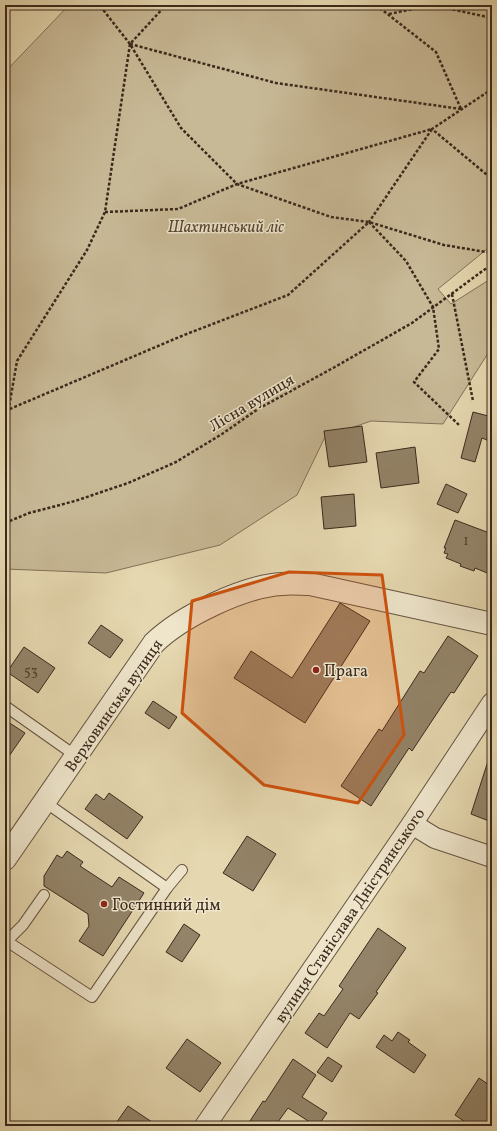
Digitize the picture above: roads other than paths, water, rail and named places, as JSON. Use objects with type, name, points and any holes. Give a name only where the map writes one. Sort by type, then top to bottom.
[{"type":"street","name":"Верховинська вулиця","points":[[5,859],[154,643],[163,634],[174,627],[216,604],[253,589],[282,584],[310,584],[492,624]]},
{"type":"street","name":"вулиця Станіслава Дністрянського","points":[[205,1126],[412,824],[492,703]]},
{"type":"street","points":[[412,824],[435,838],[492,857]]},
{"type":"lane","points":[[5,706],[76,756]]},
{"type":"lane","points":[[45,802],[167,888]]},
{"type":"lane","points":[[44,895],[23,926],[6,940],[92,997],[167,888],[182,870]]},
{"type":"place","name":"Прага","points":[[316,670]]},
{"type":"place","name":"Гостинний дім","points":[[104,904]]},
{"type":"park label","name":"Шахтинський ліс","points":[[226,226]]}]
